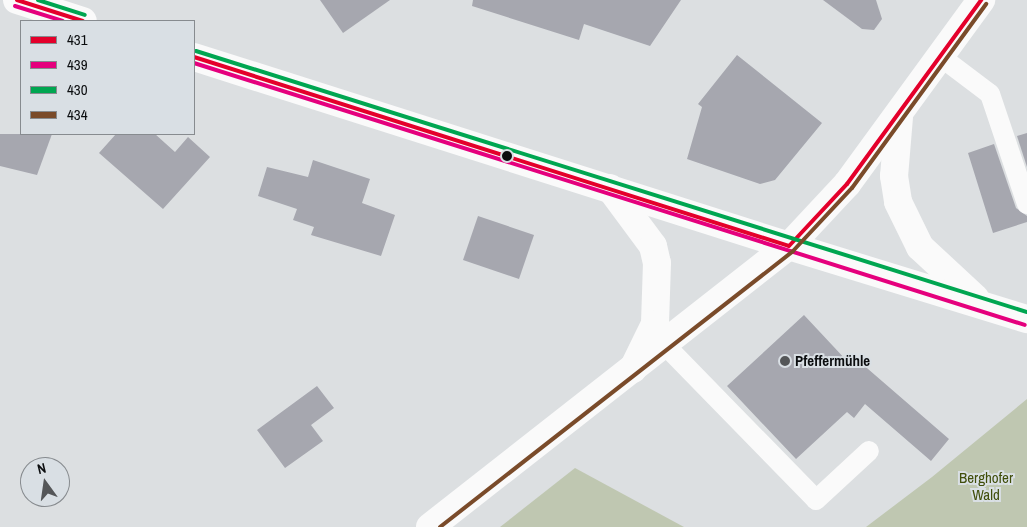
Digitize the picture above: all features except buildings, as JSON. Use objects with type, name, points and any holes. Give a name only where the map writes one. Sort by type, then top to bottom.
[{"type":"main road","points":[[18,0],[81,20]]},
{"type":"main road","points":[[430,527],[665,345],[789,246],[847,184],[899,117],[981,0]]},
{"type":"main road","points":[[195,57],[789,246],[1027,319]]},
{"type":"main road","points":[[899,117],[894,176],[898,202],[920,247],[983,304]]},
{"type":"main road","points":[[610,188],[654,246],[657,263],[655,324],[633,369]]},
{"type":"lane","points":[[941,57],[990,94],[1027,204]]},
{"type":"lane","points":[[665,345],[816,500],[869,451]]},
{"type":"green space","name":"Berghofer Wald","points":[[1027,399],[1027,527],[866,527],[932,477]]},
{"type":"green space","points":[[575,468],[684,527],[500,527]]},
{"type":"transit line","name":"431","points":[[17,0],[80,20]]},
{"type":"transit line","name":"430","points":[[38,0],[85,15]]},
{"type":"transit line","name":"431","points":[[789,246],[847,184],[981,0]]},
{"type":"transit line","name":"434","points":[[440,527],[793,251],[852,188],[986,4]]},
{"type":"transit line","name":"439","points":[[15,6],[60,20]]},
{"type":"transit line","name":"430","points":[[196,51],[1027,312]]},
{"type":"transit line","name":"431","points":[[195,57],[789,246]]},
{"type":"transit line","name":"439","points":[[195,63],[1025,325]]},
{"type":"place","name":"Pfeffermühle","points":[[785,361]]}]
